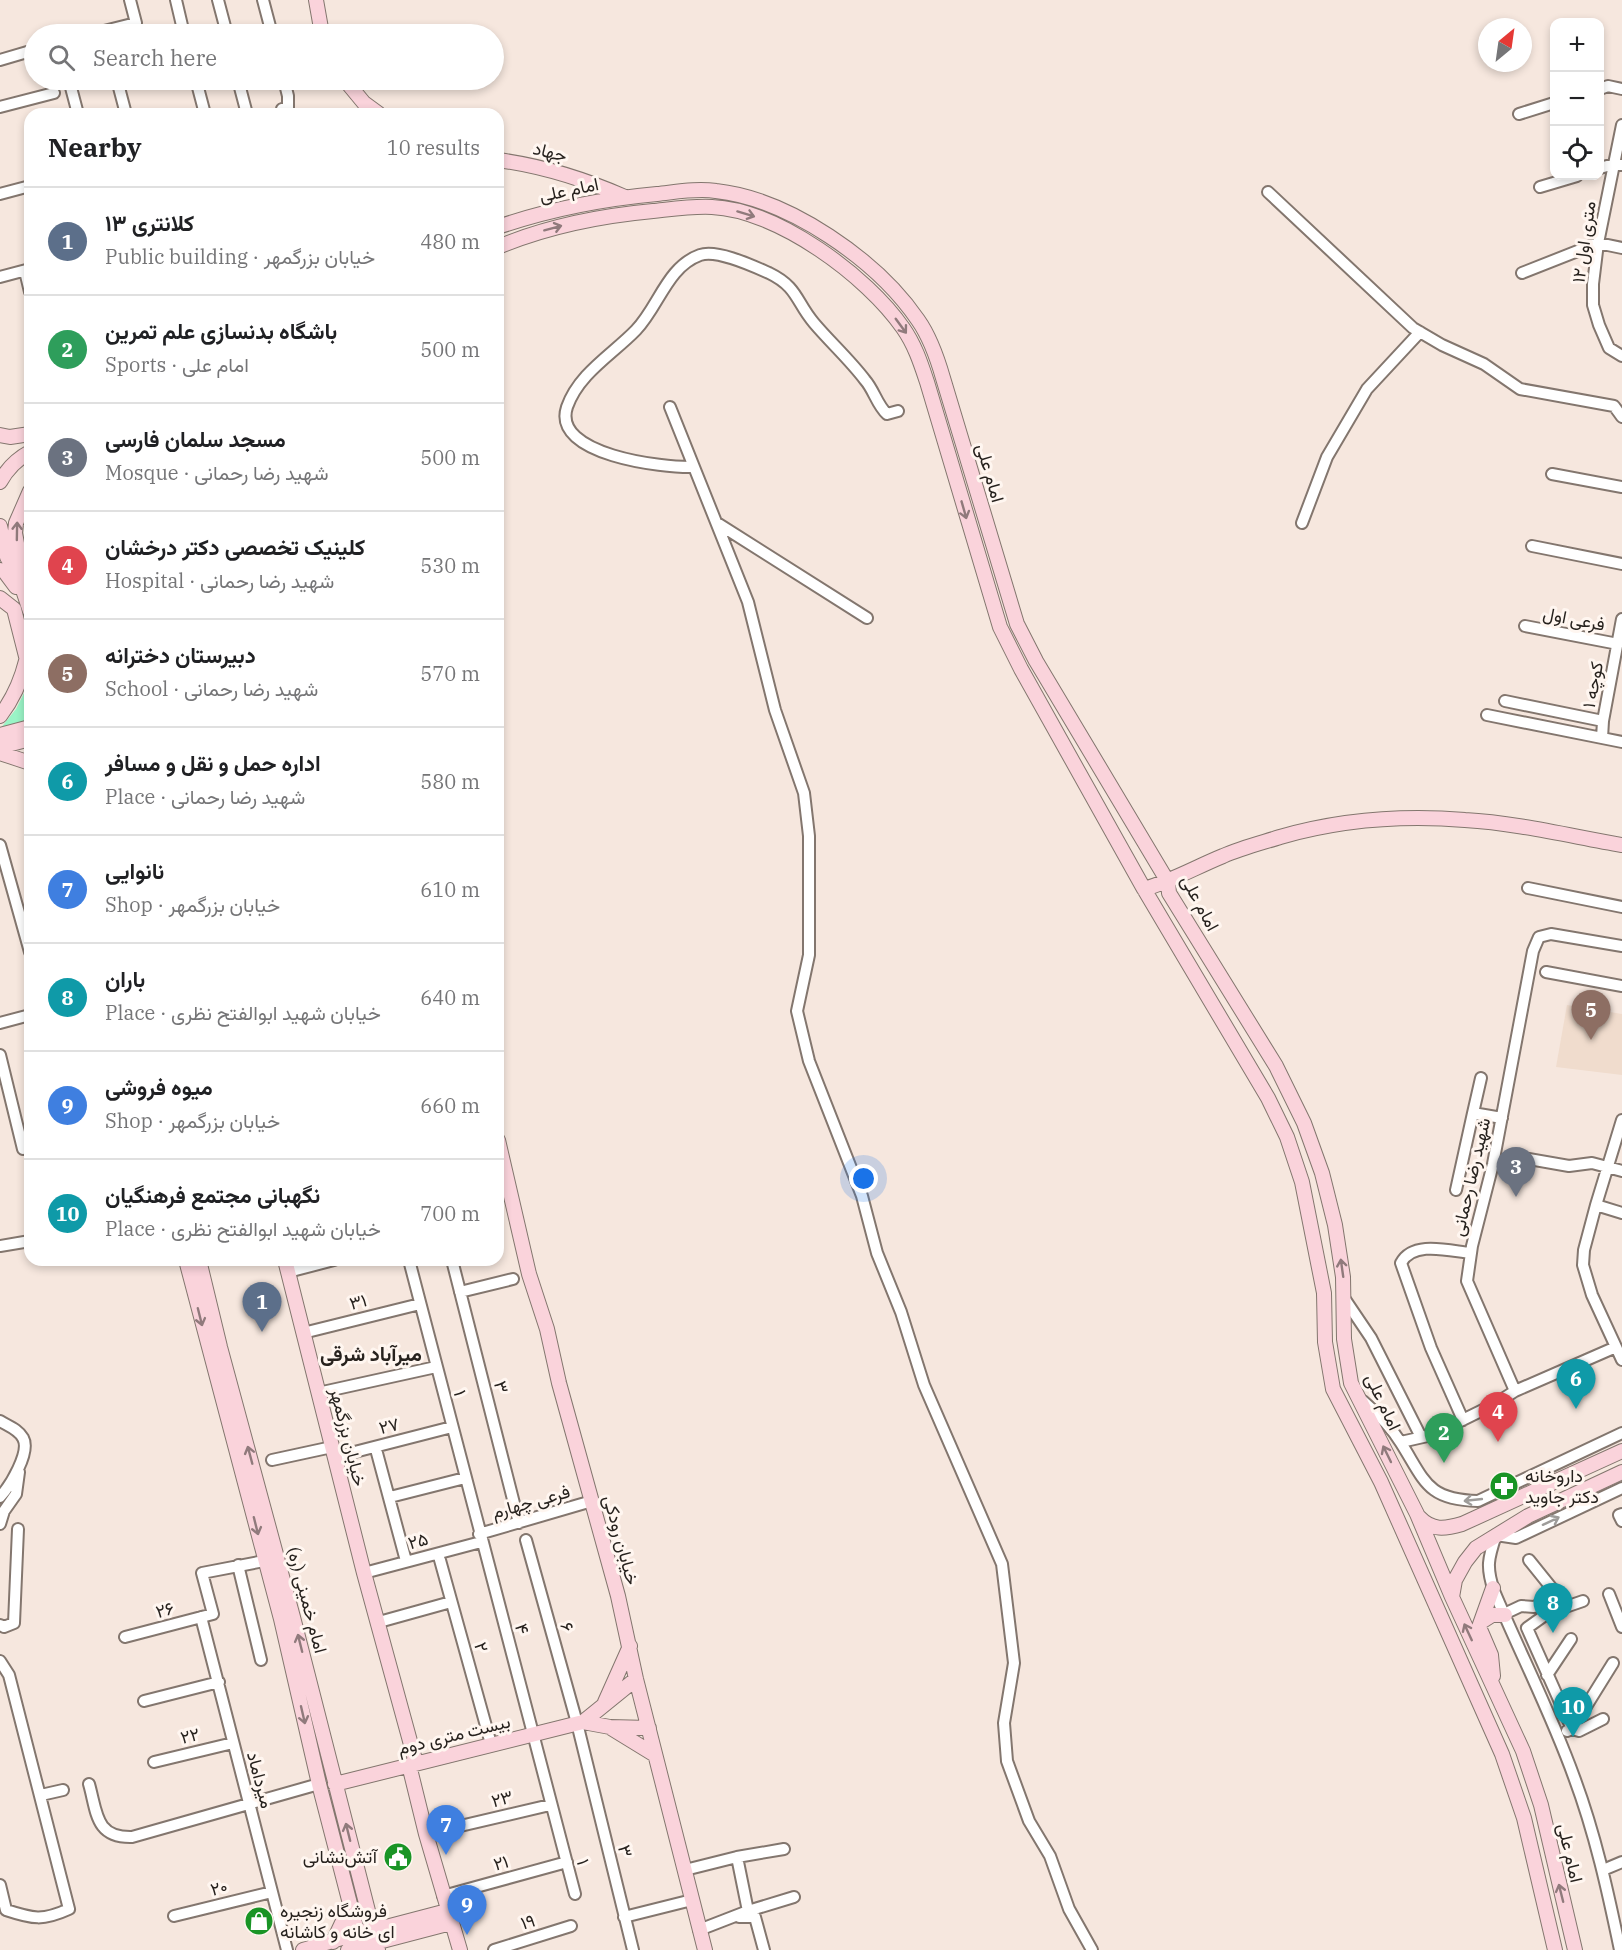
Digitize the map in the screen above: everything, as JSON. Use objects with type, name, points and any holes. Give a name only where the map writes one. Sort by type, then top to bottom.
[{"type":"main road","points":[[316,0],[320,24]]},
{"type":"main road","points":[[353,90],[368,108]]},
{"type":"main road","name":"جهاد","points":[[504,161],[585,180],[625,197]]},
{"type":"main road","name":"امام علی","points":[[504,225],[569,206],[625,197],[714,190],[747,196],[778,208],[823,232],[863,261],[898,295],[918,320],[933,348],[1017,624],[1036,661],[1168,882],[1169,893],[1276,1066],[1304,1123],[1322,1173],[1335,1225],[1344,1298],[1344,1339],[1352,1383],[1417,1514],[1452,1598],[1523,1751],[1541,1805],[1575,1950]]},
{"type":"main road","name":"امام علی","points":[[504,244],[528,234],[573,222],[627,213],[713,207],[743,212],[771,223],[814,246],[852,274],[886,307],[904,329],[918,354],[1002,630],[1144,889],[1268,1098],[1287,1137],[1302,1182],[1324,1293],[1325,1342],[1333,1389],[1381,1482],[1502,1754],[1524,1818],[1555,1950]]},
{"type":"main road","points":[[0,435],[10,437],[24,435]]},
{"type":"main road","points":[[24,436],[17,447],[24,452]]},
{"type":"main road","points":[[0,482],[5,471],[24,457]]},
{"type":"main road","points":[[18,575],[19,554],[15,533],[16,523],[24,505]]},
{"type":"main road","points":[[1,533],[7,556],[18,575],[24,593]]},
{"type":"main road","points":[[0,570],[9,576],[24,600]]},
{"type":"main road","points":[[0,600],[14,609],[24,650]]},
{"type":"main road","points":[[1002,630],[1017,624]]},
{"type":"main road","points":[[0,716],[9,704],[24,674]]},
{"type":"main road","points":[[0,735],[24,729]]},
{"type":"main road","points":[[0,747],[24,741]]},
{"type":"main road","points":[[0,753],[24,761]]},
{"type":"main road","points":[[1144,889],[1168,882],[1224,855],[1281,837],[1330,825],[1396,818],[1465,820],[1622,845]]},
{"type":"main road","name":"خیابان رودکی","points":[[504,1167],[529,1274],[547,1329],[559,1383],[630,1646],[648,1728],[705,1950]]},
{"type":"main road","name":"امام خمینی (ره)","points":[[188,1266],[238,1453],[264,1561],[287,1618],[319,1784],[351,1910],[357,1944]]},
{"type":"main road","name":"امام خمینی (ره)","points":[[200,1266],[287,1618],[335,1784],[375,1940]]},
{"type":"main road","name":"خیابان بزرگمهر","points":[[286,1266],[364,1573],[379,1622],[413,1764],[426,1834]]},
{"type":"main road","points":[[1333,1389],[1352,1383]]},
{"type":"main road","points":[[1417,1514],[1426,1525],[1437,1528],[1462,1524],[1622,1451]]},
{"type":"main road","points":[[1452,1598],[1455,1580],[1476,1548],[1528,1516],[1622,1472]]},
{"type":"main road","points":[[1557,1481],[1563,1499]]},
{"type":"main road","points":[[1493,1588],[1480,1624],[1491,1655],[1495,1690]]},
{"type":"main road","points":[[1480,1624],[1492,1615],[1504,1615]]},
{"type":"main road","points":[[604,1704],[630,1646]]},
{"type":"main road","name":"بیست متری دوم","points":[[580,1722],[636,1679]]},
{"type":"main road","name":"بیست متری دوم","points":[[335,1784],[580,1722],[610,1727],[648,1728]]},
{"type":"main road","points":[[610,1727],[655,1755]]},
{"type":"main road","points":[[426,1834],[460,1950]]},
{"type":"main road","points":[[333,1942],[351,1910],[363,1913],[367,1908],[395,1925]]},
{"type":"main road","points":[[375,1940],[395,1925],[449,1917]]},
{"type":"main road","points":[[303,1950],[333,1942],[357,1944],[405,1936],[449,1917]]},
{"type":"main road","points":[[395,1950],[405,1936]]},
{"type":"street","points":[[130,0],[136,23],[133,24]]},
{"type":"street","points":[[176,0],[182,24]]},
{"type":"street","points":[[218,0],[224,24]]},
{"type":"street","points":[[263,0],[269,24]]},
{"type":"street","points":[[0,60],[24,53]]},
{"type":"street","points":[[1604,87],[1622,89]]},
{"type":"street","points":[[72,90],[76,108]]},
{"type":"street","points":[[120,90],[124,108]]},
{"type":"street","points":[[199,90],[203,108]]},
{"type":"street","points":[[241,90],[245,108]]},
{"type":"street","points":[[286,90],[288,108]]},
{"type":"street","points":[[0,107],[54,93]]},
{"type":"street","points":[[1519,114],[1550,104]]},
{"type":"street","name":"۱۲ متری اول","points":[[1622,125],[1618,165],[1598,243],[1593,284],[1593,305],[1599,325],[1609,348],[1622,356]]},
{"type":"street","points":[[1540,187],[1564,180]]},
{"type":"street","points":[[0,194],[24,188]]},
{"type":"street","points":[[1268,192],[1413,328],[1442,345],[1484,364],[1520,388],[1614,406],[1622,417]]},
{"type":"street","points":[[1522,273],[1598,243],[1622,248]]},
{"type":"street","points":[[694,466],[684,467],[638,461],[612,454],[581,443],[570,432],[565,422],[567,407],[584,378],[637,329],[667,282],[678,270],[688,261],[701,255],[713,253],[769,273],[781,280],[799,298],[808,316],[866,381],[882,409],[887,414],[898,411]]},
{"type":"street","points":[[0,277],[24,271]]},
{"type":"street","points":[[1302,523],[1327,457],[1367,389],[1420,332]]},
{"type":"street","points":[[670,407],[748,602],[775,710],[804,793],[809,836],[809,955],[797,1011],[809,1061],[862,1196],[877,1253],[901,1312],[924,1385],[1002,1564],[1014,1663],[1004,1723],[1007,1761],[1029,1821],[1050,1856],[1069,1909],[1092,1950]]},
{"type":"street","points":[[1552,474],[1622,488]]},
{"type":"street","points":[[716,522],[867,618]]},
{"type":"street","points":[[1532,546],[1622,564]]},
{"type":"street","name":"کوچه ۱","points":[[1602,738],[1603,721],[1622,619]]},
{"type":"street","name":"فرعی اول","points":[[1525,626],[1618,644]]},
{"type":"street","points":[[1505,701],[1603,721]]},
{"type":"street","points":[[1487,715],[1622,742]]},
{"type":"street","points":[[0,845],[24,922]]},
{"type":"street","points":[[1527,888],[1622,907]]},
{"type":"street","name":"شهید رضا رحمانی","points":[[1515,1391],[1467,1281],[1470,1253],[1493,1164],[1533,951],[1539,937],[1551,934],[1622,946]]},
{"type":"street","points":[[1546,972],[1622,986]]},
{"type":"street","points":[[0,1023],[24,1017]]},
{"type":"street","points":[[0,1055],[22,1149]]},
{"type":"street","points":[[1455,1190],[1480,1078]]},
{"type":"street","points":[[1473,1113],[1502,1118]]},
{"type":"street","points":[[1622,1120],[1596,1205],[1584,1250],[1583,1265],[1592,1295],[1617,1341],[1622,1360]]},
{"type":"street","points":[[1512,1156],[1569,1166],[1592,1163],[1622,1171]]},
{"type":"street","points":[[1596,1205],[1622,1213]]},
{"type":"street","points":[[0,1246],[24,1241]]},
{"type":"street","points":[[1463,1420],[1431,1348],[1401,1263],[1404,1256],[1417,1250],[1470,1253]]},
{"type":"street","name":"۱","points":[[410,1266],[480,1538]]},
{"type":"street","name":"۳","points":[[454,1266],[519,1523]]},
{"type":"street","points":[[460,1292],[513,1279]]},
{"type":"street","points":[[1344,1298],[1371,1338],[1421,1437]]},
{"type":"street","name":"۳۱","points":[[303,1333],[420,1304]]},
{"type":"street","points":[[1401,1442],[1432,1436],[1515,1391],[1617,1341]]},
{"type":"street","points":[[318,1393],[436,1367]]},
{"type":"street","points":[[1360,1399],[1387,1424],[1401,1442],[1421,1478],[1447,1498],[1478,1501],[1622,1433]]},
{"type":"street","points":[[0,1421],[15,1429],[23,1438],[24,1446],[16,1494],[4,1511],[0,1524]]},
{"type":"street","name":"۲۷","points":[[272,1460],[333,1452],[452,1427]]},
{"type":"street","points":[[377,1453],[406,1561]]},
{"type":"street","points":[[0,1497],[13,1480],[21,1463]]},
{"type":"street","points":[[390,1497],[465,1478]]},
{"type":"street","points":[[1620,1950],[1603,1870],[1575,1779],[1493,1588],[1488,1573],[1488,1563],[1496,1535],[1516,1538],[1622,1488]]},
{"type":"street","name":"فرعی چهارم","points":[[480,1538],[519,1523],[592,1501]]},
{"type":"street","points":[[1622,1514],[1619,1515],[1622,1521]]},
{"type":"street","points":[[0,1625],[4,1628],[14,1623],[18,1529]]},
{"type":"street","name":"۲۵","points":[[364,1573],[480,1538]]},
{"type":"street","name":"۴","points":[[480,1538],[532,1733]]},
{"type":"street","name":"۶","points":[[526,1540],[580,1722]]},
{"type":"street","name":"۲","points":[[440,1560],[491,1744]]},
{"type":"street","points":[[1504,1615],[1521,1606],[1534,1607],[1558,1596],[1529,1560]]},
{"type":"street","points":[[261,1660],[238,1565],[264,1561]]},
{"type":"street","name":"۲۶","points":[[125,1637],[213,1614],[202,1573],[238,1565]]},
{"type":"street","points":[[1609,1594],[1622,1627]]},
{"type":"street","points":[[1583,1601],[1548,1612],[1527,1628],[1572,1729],[1579,1731],[1604,1719]]},
{"type":"street","points":[[379,1622],[451,1602]]},
{"type":"street","name":"میرداماد","points":[[201,1617],[287,1950]]},
{"type":"street","points":[[1547,1675],[1571,1639]]},
{"type":"street","points":[[0,1661],[9,1675],[69,1909],[52,1917],[30,1918],[6,1910],[0,1885]]},
{"type":"street","points":[[1558,1735],[1572,1729],[1613,1663]]},
{"type":"street","points":[[144,1701],[219,1682]]},
{"type":"street","name":"۳","points":[[580,1722],[624,1917]]},
{"type":"street","name":"۱","points":[[532,1733],[575,1894]]},
{"type":"street","name":"۲۲","points":[[154,1762],[233,1743]]},
{"type":"street","points":[[89,1784],[100,1823],[106,1833],[119,1837],[132,1837],[319,1784]]},
{"type":"street","points":[[41,1795],[63,1790]]},
{"type":"street","name":"۲۳","points":[[426,1834],[550,1805]]},
{"type":"street","points":[[685,1870],[737,1857],[784,1849]]},
{"type":"street","points":[[737,1857],[751,1914],[764,1950]]},
{"type":"street","name":"۲۱","points":[[443,1896],[567,1862]]},
{"type":"street","points":[[1603,1870],[1622,1862]]},
{"type":"street","name":"۲۰","points":[[174,1916],[272,1892]]},
{"type":"street","points":[[699,1930],[733,1917],[751,1914],[794,1897]]},
{"type":"street","points":[[633,1950],[624,1917],[692,1900]]},
{"type":"street","name":"۱۹","points":[[494,1950],[571,1926]]},
{"type":"shaded area","points":[[1567,1005],[1622,1014],[1622,1075],[1556,1067]]},
{"type":"green space","points":[[24,693],[24,723],[0,729],[16,709]]},
{"type":"place","name":"دبیرستان دخترانه","points":[[1591,1040]]},
{"type":"place","name":"مسجد سلمان فارسی","points":[[1516,1197]]},
{"type":"place","name":"کلانتری ۱۳","points":[[262,1332]]},
{"type":"place","name":"اداره حمل و نقل و مسافر","points":[[1576,1409]]},
{"type":"place","name":"کلینیک تخصصی دکتر درخشان","points":[[1498,1442]]},
{"type":"place","name":"باشگاه بدنسازی علم تمرین","points":[[1444,1463]]},
{"type":"place","name":"داروخانه دکتر جاوید","points":[[1504,1486]]},
{"type":"place","name":"باران","points":[[1553,1633]]},
{"type":"place","name":"نگهبانی مجتمع فرهنگیان","points":[[1573,1737]]},
{"type":"place","name":"نانوایی","points":[[446,1855]]},
{"type":"place","name":"آتش‌نشانی","points":[[398,1857]]},
{"type":"place","name":"فروشگاه زنجیره ای خانه و کاشانه","points":[[259,1921]]},
{"type":"place","name":"میوه فروشی","points":[[467,1935]]},
{"type":"district","name":"میرآباد شرقی","points":[[371,1354]]}]
